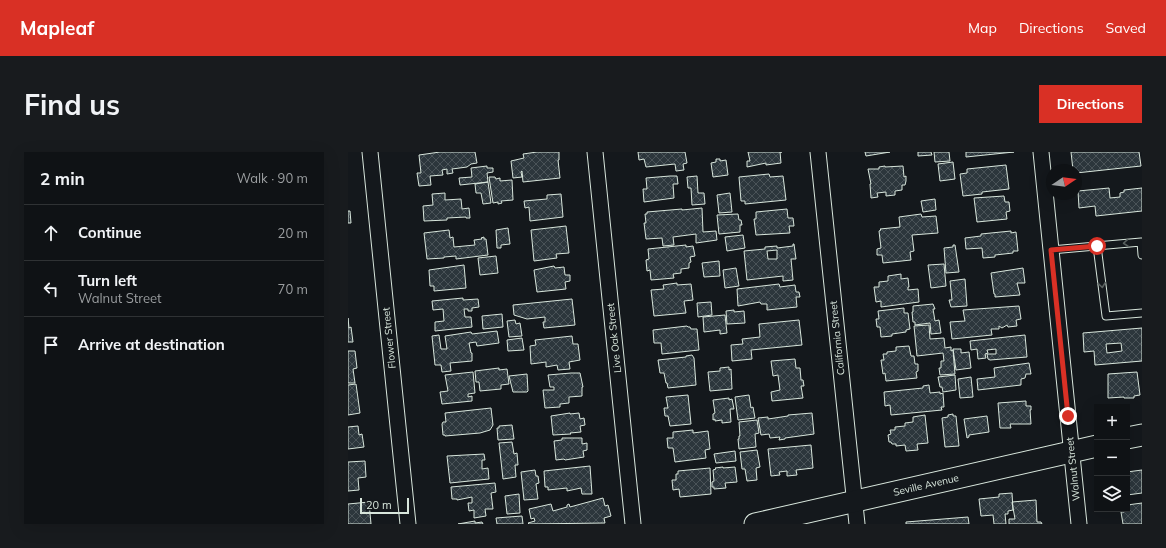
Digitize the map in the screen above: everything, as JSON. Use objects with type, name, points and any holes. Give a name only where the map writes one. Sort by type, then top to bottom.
[{"type":"street","name":"Flower Street","points":[[370,152],[408,524]]},
{"type":"street","name":"Live Oak Street","points":[[595,152],[633,524]]},
{"type":"street","name":"California Street","points":[[818,152],[857,524]]},
{"type":"street","name":"Walnut Street","points":[[1041,152],[1079,524]]},
{"type":"street","points":[[1130,437],[1142,435]]},
{"type":"street","name":"Seville Avenue","points":[[755,524],[1094,447]]},
{"type":"lane","points":[[1051,250],[1141,242],[1142,255]]},
{"type":"lane","points":[[1097,246],[1106,316],[1142,313]]},
{"type":"building","points":[[440,152],[475,152],[477,163],[471,164],[467,167],[452,169],[453,173],[447,174],[447,169],[442,170],[443,175],[430,176],[431,185],[419,186],[417,173],[421,173],[419,155]]},
{"type":"building","points":[[537,152],[559,152],[558,160],[560,178],[523,182],[522,171],[522,177],[513,178],[511,161],[524,158],[523,154]]},
{"type":"building","points":[[638,152],[685,152],[687,163],[683,164],[684,170],[676,171],[675,164],[646,167],[644,159],[639,160]]},
{"type":"building","points":[[748,152],[780,152],[781,163],[766,165],[766,163],[747,167],[747,161],[750,161]]},
{"type":"building","points":[[865,152],[890,152],[866,156]]},
{"type":"building","points":[[918,152],[931,152],[932,155],[918,156]]},
{"type":"building","points":[[934,152],[949,152],[950,161],[935,162]]},
{"type":"building","points":[[966,152],[1014,152],[966,157]]},
{"type":"building","points":[[1071,152],[1139,152],[1141,166],[1082,172],[1082,164],[1072,164]]},
{"type":"building","points":[[716,159],[720,159],[720,161],[726,160],[728,175],[713,177],[711,163],[716,162]]},
{"type":"building","points":[[953,162],[955,179],[940,181],[938,164]]},
{"type":"building","points":[[1006,165],[1009,189],[963,196],[960,174],[967,173],[967,169]]},
{"type":"building","points":[[487,166],[487,168],[493,168],[493,172],[487,173],[488,182],[460,185],[459,178],[472,177],[471,168]]},
{"type":"building","points":[[903,166],[904,177],[906,176],[905,185],[902,185],[902,190],[895,191],[895,195],[886,196],[886,192],[877,193],[878,197],[871,198],[871,184],[868,169],[879,169],[879,167]]},
{"type":"building","points":[[769,174],[770,177],[783,176],[786,200],[745,204],[745,201],[741,201],[739,177]]},
{"type":"building","points":[[677,176],[678,184],[673,184],[674,198],[644,202],[643,189],[647,189],[646,178]]},
{"type":"building","points":[[697,176],[698,193],[704,193],[705,204],[692,205],[691,188],[688,188],[687,177]]},
{"type":"building","points":[[489,177],[495,177],[496,179],[500,178],[500,181],[512,180],[513,200],[501,201],[502,203],[498,204],[498,202],[493,203]]},
{"type":"building","points":[[488,182],[491,203],[483,204],[481,193],[476,193],[475,184]]},
{"type":"building","points":[[1109,188],[1110,198],[1120,197],[1120,193],[1124,192],[1124,190],[1142,188],[1142,211],[1096,216],[1095,206],[1079,208],[1079,200],[1082,200],[1082,191]]},
{"type":"building","points":[[445,193],[445,200],[461,199],[462,209],[469,208],[470,218],[447,218],[447,220],[424,221],[423,206],[433,205],[432,194]]},
{"type":"building","points":[[730,193],[732,212],[719,213],[717,195]]},
{"type":"building","points":[[561,194],[563,217],[530,221],[529,207],[525,208],[524,201],[547,199],[547,195]]},
{"type":"building","points":[[1004,196],[1005,202],[1009,202],[1010,211],[1006,212],[1007,219],[977,222],[974,198]]},
{"type":"building","points":[[935,199],[936,210],[923,212],[921,201]]},
{"type":"building","points":[[702,208],[703,232],[716,231],[717,240],[696,243],[696,234],[673,237],[674,245],[663,246],[662,238],[646,239],[644,223],[646,223],[645,214],[647,214],[647,212]]},
{"type":"building","points":[[787,209],[788,218],[793,218],[794,226],[789,226],[790,233],[756,235],[754,219],[756,219],[756,212]]},
{"type":"building","points":[[348,211],[350,211],[351,223],[348,223]]},
{"type":"building","points":[[738,214],[742,225],[740,225],[740,232],[719,234],[717,215]]},
{"type":"building","points":[[921,214],[922,217],[936,216],[938,233],[912,235],[914,251],[910,252],[911,260],[883,263],[882,255],[877,255],[877,249],[881,248],[880,229],[900,227],[899,217]]},
{"type":"building","points":[[566,226],[569,253],[556,254],[557,258],[534,261],[531,230]]},
{"type":"building","points":[[508,228],[510,244],[501,245],[501,248],[497,248],[496,230]]},
{"type":"building","points":[[449,230],[450,238],[453,237],[454,247],[475,245],[474,240],[482,239],[481,238],[484,237],[484,239],[486,239],[488,255],[456,259],[456,256],[427,259],[424,233]]},
{"type":"building","points":[[1011,231],[1011,233],[1016,232],[1018,251],[1013,251],[1013,253],[983,258],[982,248],[966,249],[965,238],[981,236],[981,234]]},
{"type":"building","points":[[743,235],[745,248],[727,251],[725,237]]},
{"type":"building","points":[[794,244],[796,259],[791,259],[793,280],[783,281],[783,276],[747,280],[744,251],[765,249],[765,247],[777,246],[777,248],[793,246]],"holes":[[[777,250],[777,259],[768,259],[767,251]]]},
{"type":"building","points":[[686,245],[686,247],[693,246],[695,256],[690,257],[691,262],[689,263],[689,268],[681,269],[681,273],[673,274],[674,278],[651,280],[650,270],[647,271],[646,260],[649,259],[648,249]]},
{"type":"building","points":[[953,245],[955,245],[959,272],[946,273],[944,248],[953,247]]},
{"type":"building","points":[[496,256],[498,273],[480,275],[478,258]]},
{"type":"building","points":[[719,261],[720,276],[704,277],[702,263]]},
{"type":"building","points":[[944,264],[946,286],[931,288],[928,265]]},
{"type":"building","points":[[464,265],[466,288],[434,291],[434,286],[430,286],[429,270]]},
{"type":"building","points":[[554,266],[555,268],[564,267],[565,275],[570,275],[570,281],[565,282],[566,289],[537,292],[534,270]]},
{"type":"building","points":[[736,268],[739,286],[725,288],[723,270]]},
{"type":"building","points":[[1023,268],[1025,283],[1017,283],[1020,295],[995,297],[991,273]]},
{"type":"building","points":[[901,274],[901,279],[908,278],[908,290],[918,289],[919,302],[881,307],[881,301],[876,302],[874,287],[879,287],[879,282],[888,281],[888,276]]},
{"type":"building","points":[[965,279],[967,306],[951,307],[949,300],[952,300],[950,281]]},
{"type":"building","points":[[677,283],[677,285],[691,284],[693,300],[684,301],[686,313],[654,316],[651,290],[664,289],[663,285]]},
{"type":"building","points":[[779,284],[780,287],[795,285],[796,292],[799,292],[800,297],[796,297],[797,307],[767,310],[767,304],[761,304],[760,302],[738,306],[737,289]]},
{"type":"building","points":[[463,298],[463,300],[478,299],[479,307],[472,308],[472,311],[464,309],[465,317],[471,317],[472,327],[435,331],[435,322],[444,321],[443,309],[433,310],[432,301]]},
{"type":"building","points":[[572,299],[575,325],[544,328],[543,322],[545,322],[545,317],[527,319],[514,315],[513,305]]},
{"type":"building","points":[[711,302],[712,315],[698,317],[697,303]]},
{"type":"building","points":[[933,304],[935,309],[933,309],[935,321],[939,320],[941,333],[931,334],[930,323],[915,325],[915,322],[913,322],[913,306]]},
{"type":"building","points":[[1019,306],[1021,319],[1016,320],[1017,326],[1008,327],[1007,325],[1002,328],[999,326],[999,329],[991,329],[992,335],[952,339],[950,322],[965,321],[963,310]]},
{"type":"building","points":[[904,308],[904,313],[908,313],[910,329],[906,330],[906,332],[892,334],[892,336],[881,337],[880,327],[877,327],[876,319],[879,319],[878,311]]},
{"type":"building","points":[[734,310],[734,312],[744,311],[745,323],[727,324],[726,311]]},
{"type":"building","points":[[502,314],[503,327],[483,329],[482,316]]},
{"type":"building","points":[[725,315],[727,333],[720,334],[720,330],[704,332],[703,317]]},
{"type":"building","points":[[348,318],[349,328],[351,327],[353,342],[348,342]]},
{"type":"building","points":[[515,320],[516,324],[520,323],[522,336],[509,337],[507,321]]},
{"type":"building","points":[[799,320],[802,345],[751,350],[752,359],[732,361],[731,345],[743,344],[742,339],[760,337],[759,324]]},
{"type":"building","points":[[929,325],[930,339],[944,338],[945,348],[951,347],[951,351],[953,350],[955,374],[940,375],[939,368],[941,368],[941,361],[944,361],[943,353],[917,356],[914,326]]},
{"type":"building","points":[[687,326],[691,329],[697,329],[699,350],[662,354],[661,343],[654,343],[653,330]]},
{"type":"building","points":[[1142,328],[1142,361],[1095,365],[1094,351],[1084,352],[1083,333]],"holes":[[[1121,343],[1122,351],[1107,353],[1106,344]]]},
{"type":"building","points":[[497,331],[499,343],[477,346],[476,342],[469,343],[472,353],[472,361],[450,363],[451,371],[442,372],[441,365],[435,365],[432,336],[439,335],[441,349],[447,349],[445,336],[471,332],[472,334]]},
{"type":"building","points":[[1025,335],[1027,357],[988,359],[987,354],[996,354],[996,349],[987,350],[988,353],[985,354],[986,358],[978,359],[977,349],[971,350],[970,341]]},
{"type":"building","points":[[572,336],[573,344],[578,344],[580,360],[569,362],[570,369],[558,370],[557,365],[546,367],[546,362],[531,364],[530,346],[536,345],[535,340]]},
{"type":"building","points":[[522,338],[524,350],[508,351],[507,340]]},
{"type":"building","points":[[909,346],[911,356],[914,356],[915,364],[918,364],[918,371],[916,372],[917,378],[886,381],[885,373],[883,374],[881,360],[884,360],[883,354],[896,351],[896,347]]},
{"type":"building","points":[[953,349],[961,349],[961,353],[969,352],[971,368],[956,370]]},
{"type":"building","points":[[348,351],[355,351],[357,368],[353,369],[355,383],[348,383]]},
{"type":"building","points":[[692,355],[694,358],[696,385],[668,388],[664,373],[660,373],[658,360]]},
{"type":"building","points":[[795,359],[796,368],[800,368],[801,380],[803,380],[804,386],[801,386],[803,398],[772,401],[771,392],[780,390],[778,375],[773,376],[771,361]]},
{"type":"building","points":[[1029,363],[1031,374],[1026,374],[1025,378],[1021,379],[1021,385],[978,390],[977,379],[995,377],[994,368]]},
{"type":"building","points":[[729,367],[729,370],[731,369],[732,389],[710,391],[708,372],[720,371],[720,368]]},
{"type":"building","points":[[499,368],[499,370],[507,369],[509,384],[501,385],[501,389],[480,391],[479,382],[476,382],[475,371]]},
{"type":"building","points":[[473,372],[475,393],[468,394],[468,397],[472,396],[472,401],[442,404],[440,392],[448,391],[445,375]]},
{"type":"building","points":[[1137,372],[1140,395],[1134,396],[1134,398],[1108,398],[1108,374]]},
{"type":"building","points":[[580,373],[583,387],[582,396],[569,397],[569,403],[560,404],[560,407],[545,408],[543,390],[554,390],[554,387],[550,387],[548,375]]},
{"type":"building","points":[[527,374],[528,391],[513,392],[509,376]]},
{"type":"building","points":[[955,375],[956,390],[943,392],[942,387],[940,387],[938,377]]},
{"type":"building","points":[[971,377],[973,397],[960,398],[958,379]]},
{"type":"building","points":[[356,384],[360,413],[348,415],[348,385]]},
{"type":"building","points":[[929,385],[930,393],[943,393],[944,407],[941,407],[942,410],[891,415],[890,405],[885,406],[884,392],[923,388],[923,386]]},
{"type":"building","points":[[688,395],[691,424],[670,426],[668,416],[665,416],[664,408],[668,408],[666,397]]},
{"type":"building","points":[[749,395],[751,408],[753,407],[755,418],[738,420],[735,397]]},
{"type":"building","points":[[729,398],[729,400],[732,399],[734,409],[730,409],[731,422],[722,423],[722,420],[713,420],[713,414],[715,413],[713,400]]},
{"type":"building","points":[[1026,401],[1026,406],[1031,406],[1031,424],[1010,424],[1011,428],[1000,428],[998,403]]},
{"type":"building","points":[[491,408],[493,425],[490,430],[480,433],[443,435],[442,424],[443,422],[446,422],[445,413]]},
{"type":"building","points":[[579,413],[580,419],[584,418],[585,425],[580,426],[581,432],[553,435],[551,416]]},
{"type":"building","points":[[812,413],[814,434],[779,440],[780,437],[770,438],[769,434],[761,435],[758,418],[768,417],[768,419],[788,415]]},
{"type":"building","points":[[953,414],[953,416],[956,416],[959,446],[945,447],[942,418]]},
{"type":"building","points":[[925,415],[928,443],[917,444],[918,450],[906,451],[905,445],[896,446],[896,444],[889,442],[888,435],[891,434],[890,430],[895,430],[895,427],[905,426],[905,423],[913,422],[913,417]]},
{"type":"building","points":[[987,416],[989,432],[969,435],[967,438],[964,419]]},
{"type":"building","points":[[757,420],[759,433],[755,434],[756,447],[739,449],[739,422]]},
{"type":"building","points":[[512,425],[514,439],[498,440],[497,428],[499,428],[499,426]]},
{"type":"building","points":[[358,426],[359,435],[362,434],[364,447],[348,449],[348,427]]},
{"type":"building","points":[[693,430],[693,433],[708,431],[710,449],[705,450],[706,458],[675,462],[673,448],[668,448],[667,438],[673,438],[673,432]]},
{"type":"building","points":[[562,438],[582,438],[582,444],[587,443],[587,450],[583,451],[584,457],[556,460],[554,441],[562,440]]},
{"type":"building","points":[[512,442],[514,454],[517,453],[518,465],[515,465],[516,477],[503,479],[499,443]]},
{"type":"building","points":[[811,445],[813,468],[796,470],[797,475],[787,476],[787,471],[779,472],[780,475],[771,476],[768,449]]},
{"type":"building","points":[[757,450],[760,467],[756,468],[757,480],[747,481],[745,469],[742,469],[740,452]]},
{"type":"building","points":[[735,451],[736,461],[716,463],[714,454]]},
{"type":"building","points":[[484,454],[485,460],[482,460],[482,469],[488,468],[489,479],[450,483],[447,456]]},
{"type":"building","points":[[365,461],[366,477],[358,478],[359,490],[348,491],[348,462]]},
{"type":"building","points":[[590,466],[592,494],[582,494],[581,488],[567,491],[567,488],[548,490],[548,487],[545,487],[544,471]]},
{"type":"building","points":[[735,467],[737,482],[725,483],[726,488],[714,489],[714,487],[712,487],[712,482],[714,481],[713,470],[716,469],[715,468]]},
{"type":"building","points":[[710,468],[711,494],[680,497],[679,489],[673,490],[672,480],[676,480],[676,474],[678,474],[678,471]]},
{"type":"building","points":[[535,470],[539,483],[536,484],[538,499],[524,500],[521,472]]},
{"type":"building","points":[[1142,470],[1142,493],[1130,495],[1130,472]]},
{"type":"building","points":[[495,483],[496,492],[491,493],[493,509],[485,509],[486,516],[474,518],[474,510],[469,511],[468,503],[472,503],[472,497],[457,500],[452,499],[451,487]]},
{"type":"building","points":[[1012,493],[1013,510],[1008,511],[1008,514],[1005,514],[1006,524],[994,524],[993,515],[981,516],[979,499],[999,497],[999,494]]},
{"type":"building","points":[[519,494],[520,513],[507,514],[505,496]]},
{"type":"building","points":[[603,498],[605,506],[608,505],[611,516],[604,518],[605,523],[528,523],[535,521],[534,518],[531,519],[529,509],[551,504],[553,511],[567,507],[569,504],[570,507]]},
{"type":"building","points":[[1036,500],[1037,522],[1041,522],[1042,524],[1009,524],[1009,519],[1015,519],[1012,502]]},
{"type":"building","points":[[369,502],[371,524],[348,524],[348,504]]},
{"type":"building","points":[[1142,503],[1142,524],[1123,524],[1121,512],[1130,512],[1130,505]]},
{"type":"building","points":[[522,516],[523,524],[497,524],[496,518]]},
{"type":"building","points":[[968,517],[969,524],[906,524],[906,522]]},
{"type":"building","points":[[475,521],[475,523],[482,522],[483,524],[458,524]]},
{"type":"route","points":[[1068,416],[1051,250],[1097,246]]}]
